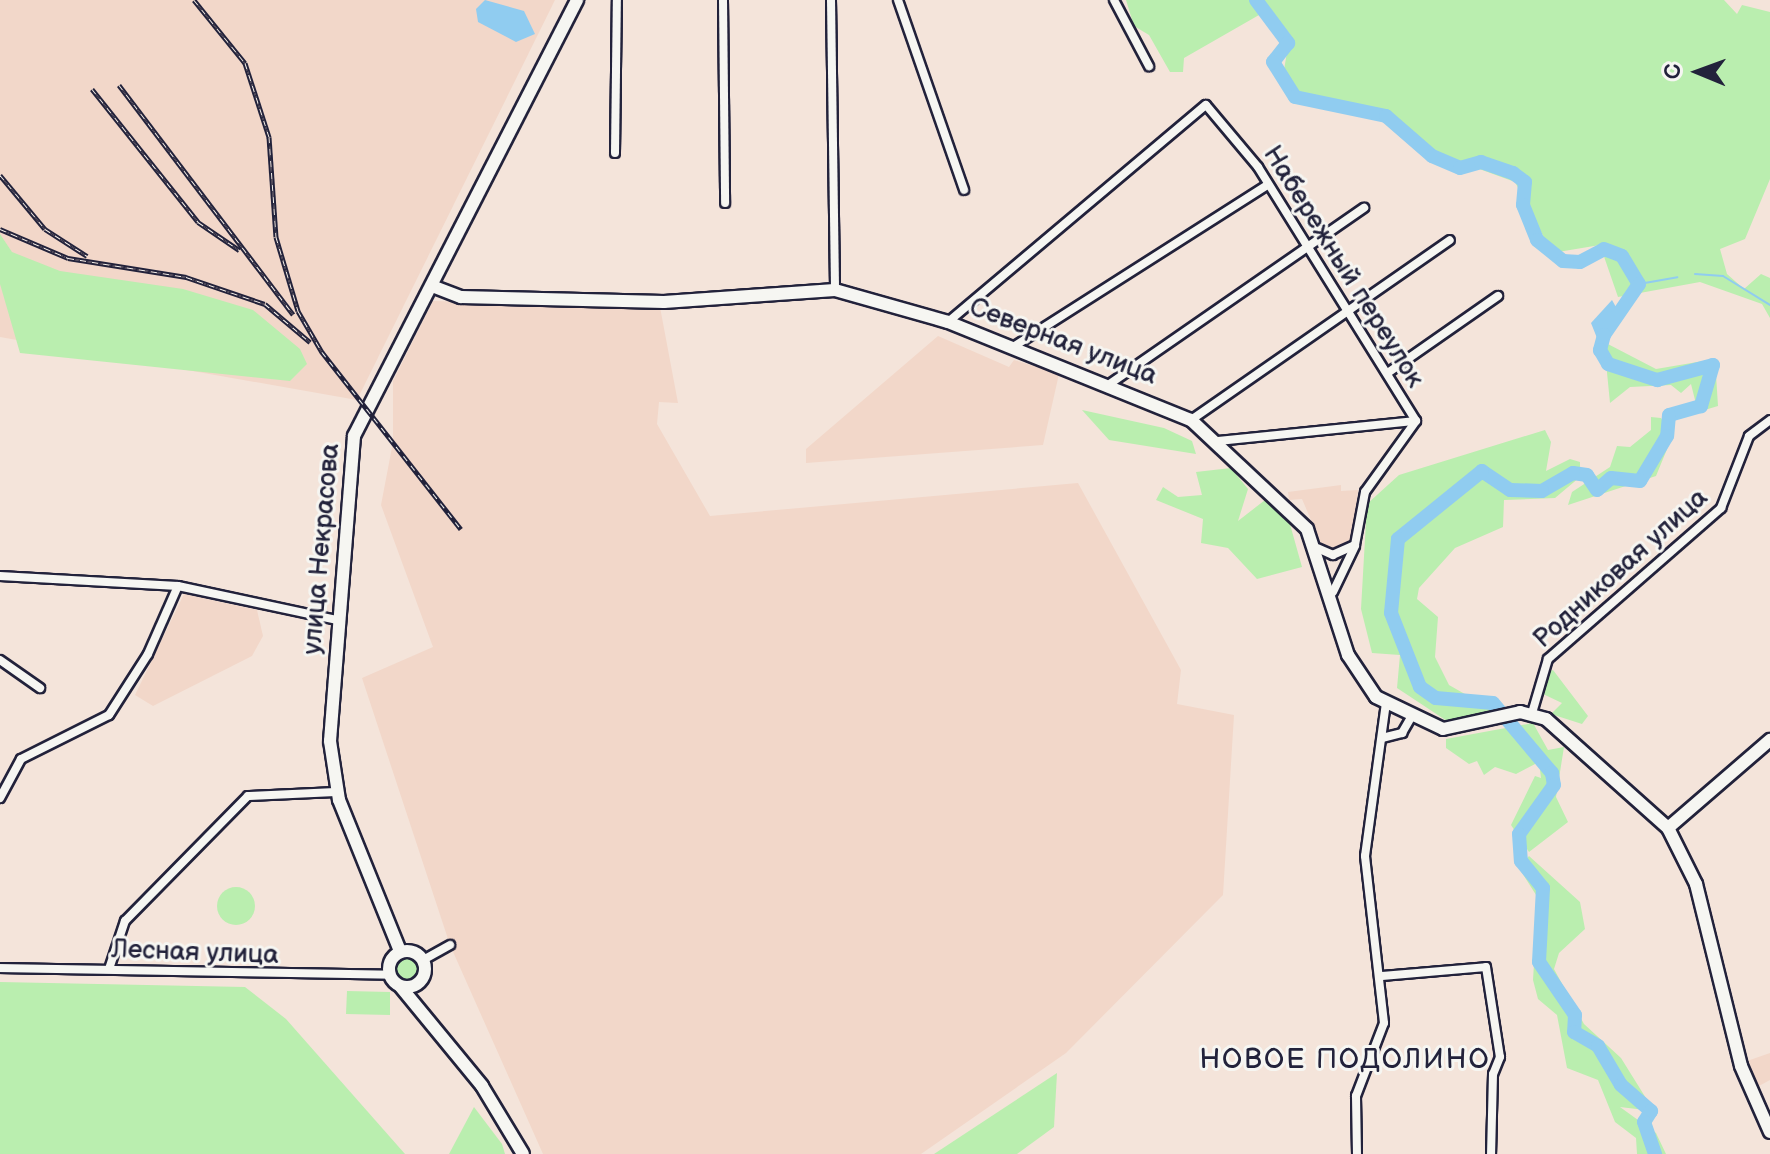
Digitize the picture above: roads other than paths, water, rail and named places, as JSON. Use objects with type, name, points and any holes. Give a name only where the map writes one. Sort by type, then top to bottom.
[{"type":"street","name":"улица Некрасова","points":[[400,951],[337,792],[330,741],[336,620],[354,436],[577,0]]},
{"type":"street","points":[[615,153],[617,0]]},
{"type":"street","points":[[723,0],[725,203]]},
{"type":"street","points":[[831,0],[835,290]]},
{"type":"street","points":[[898,0],[964,190]]},
{"type":"street","points":[[1114,0],[1149,66]]},
{"type":"street","name":"Набережный переулок","points":[[948,322],[1206,105],[1266,186],[1389,372],[1416,421],[1365,492],[1355,545],[1333,592]]},
{"type":"street","points":[[1013,347],[1266,186]]},
{"type":"street","points":[[1111,383],[1364,208]]},
{"type":"street","points":[[1191,420],[1450,240]]},
{"type":"street","name":"Северная улица","points":[[432,286],[461,297],[664,302],[835,290],[948,322],[1111,383],[1191,420],[1295,511],[1317,548],[1355,671],[1386,703],[1412,716],[1454,730],[1506,716],[1532,713]]},
{"type":"street","points":[[1389,372],[1498,296]]},
{"type":"street","name":"Родниковая улица","points":[[1532,713],[1548,659],[1721,508],[1749,436],[1770,420]]},
{"type":"street","points":[[1218,441],[1416,421]]},
{"type":"street","points":[[1317,548],[1333,555],[1355,545]]},
{"type":"street","points":[[0,576],[178,586],[336,620]]},
{"type":"street","points":[[0,798],[21,759],[109,715],[148,654],[178,586]]},
{"type":"street","points":[[0,660],[40,688]]},
{"type":"street","points":[[1357,1154],[1356,1096],[1384,1023],[1382,976],[1365,840],[1386,703]]},
{"type":"street","points":[[1532,713],[1565,733],[1668,828],[1696,884],[1741,1066],[1770,1132]]},
{"type":"street","points":[[1382,738],[1402,733],[1412,716]]},
{"type":"street","points":[[1668,828],[1770,740]]},
{"type":"street","points":[[109,969],[125,921],[248,796],[337,792]]},
{"type":"street","points":[[423,960],[450,945]]},
{"type":"street","points":[[423,960],[400,951],[389,975],[425,1011],[523,1154]]},
{"type":"street","points":[[423,960],[421,981],[425,1011]]},
{"type":"street","points":[[1382,976],[1486,967],[1500,1057],[1493,1074],[1491,1154]]},
{"type":"street","name":"Лесная улица","points":[[0,968],[389,975]]},
{"type":"street","points":[[400,986],[421,981]]},
{"type":"water","points":[[485,0],[524,11],[535,34],[516,42],[478,22],[476,9]]},
{"type":"water","points":[[1612,300],[1621,316],[1606,340],[1597,338],[1591,323]]},
{"type":"waterway","points":[[1256,0],[1288,43],[1273,62],[1295,97],[1386,116],[1432,156],[1460,168],[1481,162],[1513,173],[1525,182],[1523,205],[1537,240],[1563,261],[1580,262],[1604,249],[1622,256],[1639,284],[1604,335],[1600,350],[1608,364],[1657,380],[1713,365],[1701,406],[1669,415],[1667,436],[1640,481],[1611,478],[1597,490],[1587,475],[1573,473],[1542,491],[1510,490],[1482,471],[1398,539],[1391,613],[1420,687],[1436,698],[1493,703],[1552,773],[1554,785],[1519,834],[1521,861],[1543,888],[1539,962],[1575,1015],[1574,1032],[1598,1046],[1621,1085],[1651,1111],[1644,1122],[1655,1154]]},
{"type":"waterway","points":[[1695,274],[1723,276],[1770,305]]},
{"type":"waterway","points":[[1639,284],[1677,277]]},
{"type":"railway","points":[[194,0],[245,63],[269,137],[276,237],[298,311],[322,352],[461,529]]},
{"type":"railway","points":[[119,85],[293,314]]},
{"type":"railway","points":[[92,89],[198,222],[239,250]]},
{"type":"railway","points":[[0,175],[45,229],[87,256]]},
{"type":"railway","points":[[0,229],[68,258],[186,277],[265,304],[310,342]]},
{"type":"district","name":"НОВОЕ ПОДОЛИНО","points":[[1345,1060]]}]
